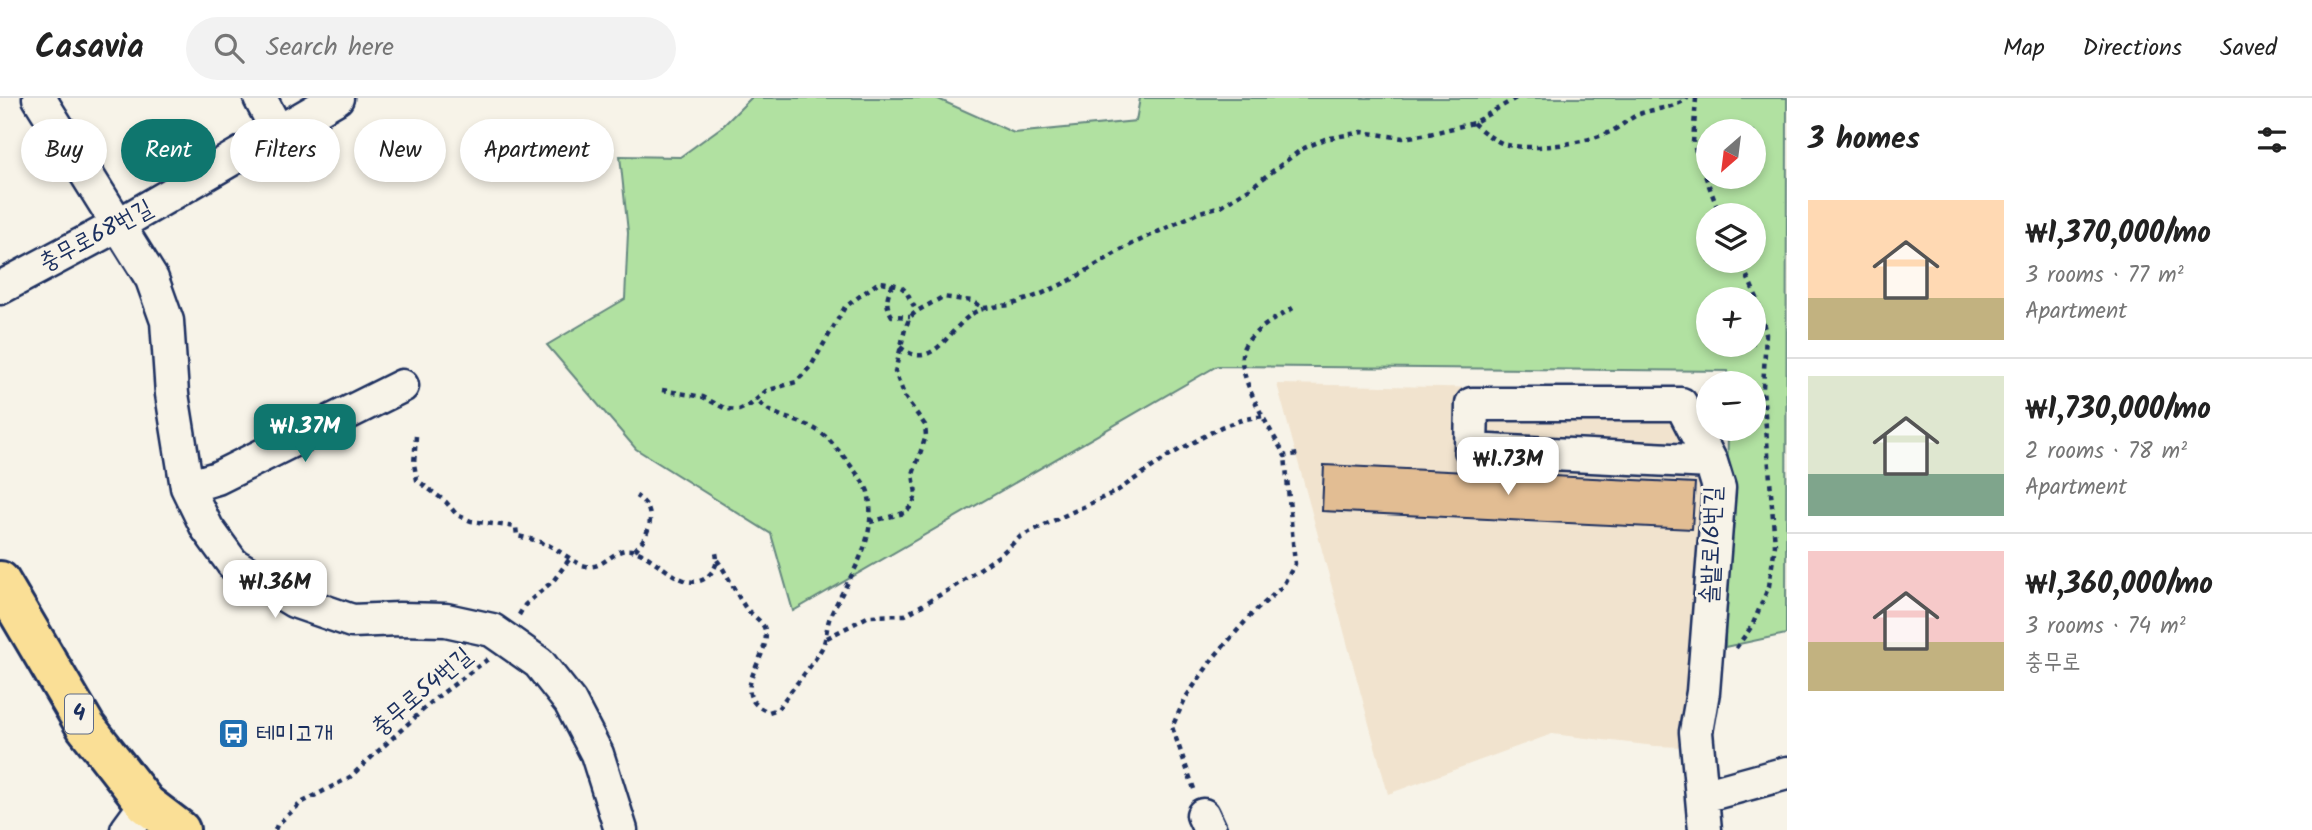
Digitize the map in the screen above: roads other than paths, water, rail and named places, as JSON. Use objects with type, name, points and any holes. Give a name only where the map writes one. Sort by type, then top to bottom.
[{"type":"main road","name":"4","points":[[0,581],[137,817],[180,830]]},
{"type":"street","points":[[39,98],[152,279],[167,321],[172,394],[187,487],[207,528],[233,564],[294,601],[352,621],[446,620],[492,630],[539,663],[570,702],[597,754],[621,830]]},
{"type":"street","points":[[260,98],[271,119]]},
{"type":"street","name":"충무로68번길","points":[[303,119],[337,98]]},
{"type":"street","name":"충무로68번길","points":[[0,288],[230,162]]},
{"type":"street","points":[[187,487],[217,478],[402,386]]},
{"type":"street","name":"솔밭로16번길","points":[[1705,830],[1696,732],[1703,692],[1719,488],[1712,462],[1681,404],[1472,404],[1471,450],[1712,462]]},
{"type":"street","points":[[1703,796],[1787,774]]},
{"type":"place","name":"테미고개","points":[[233,734]]}]
